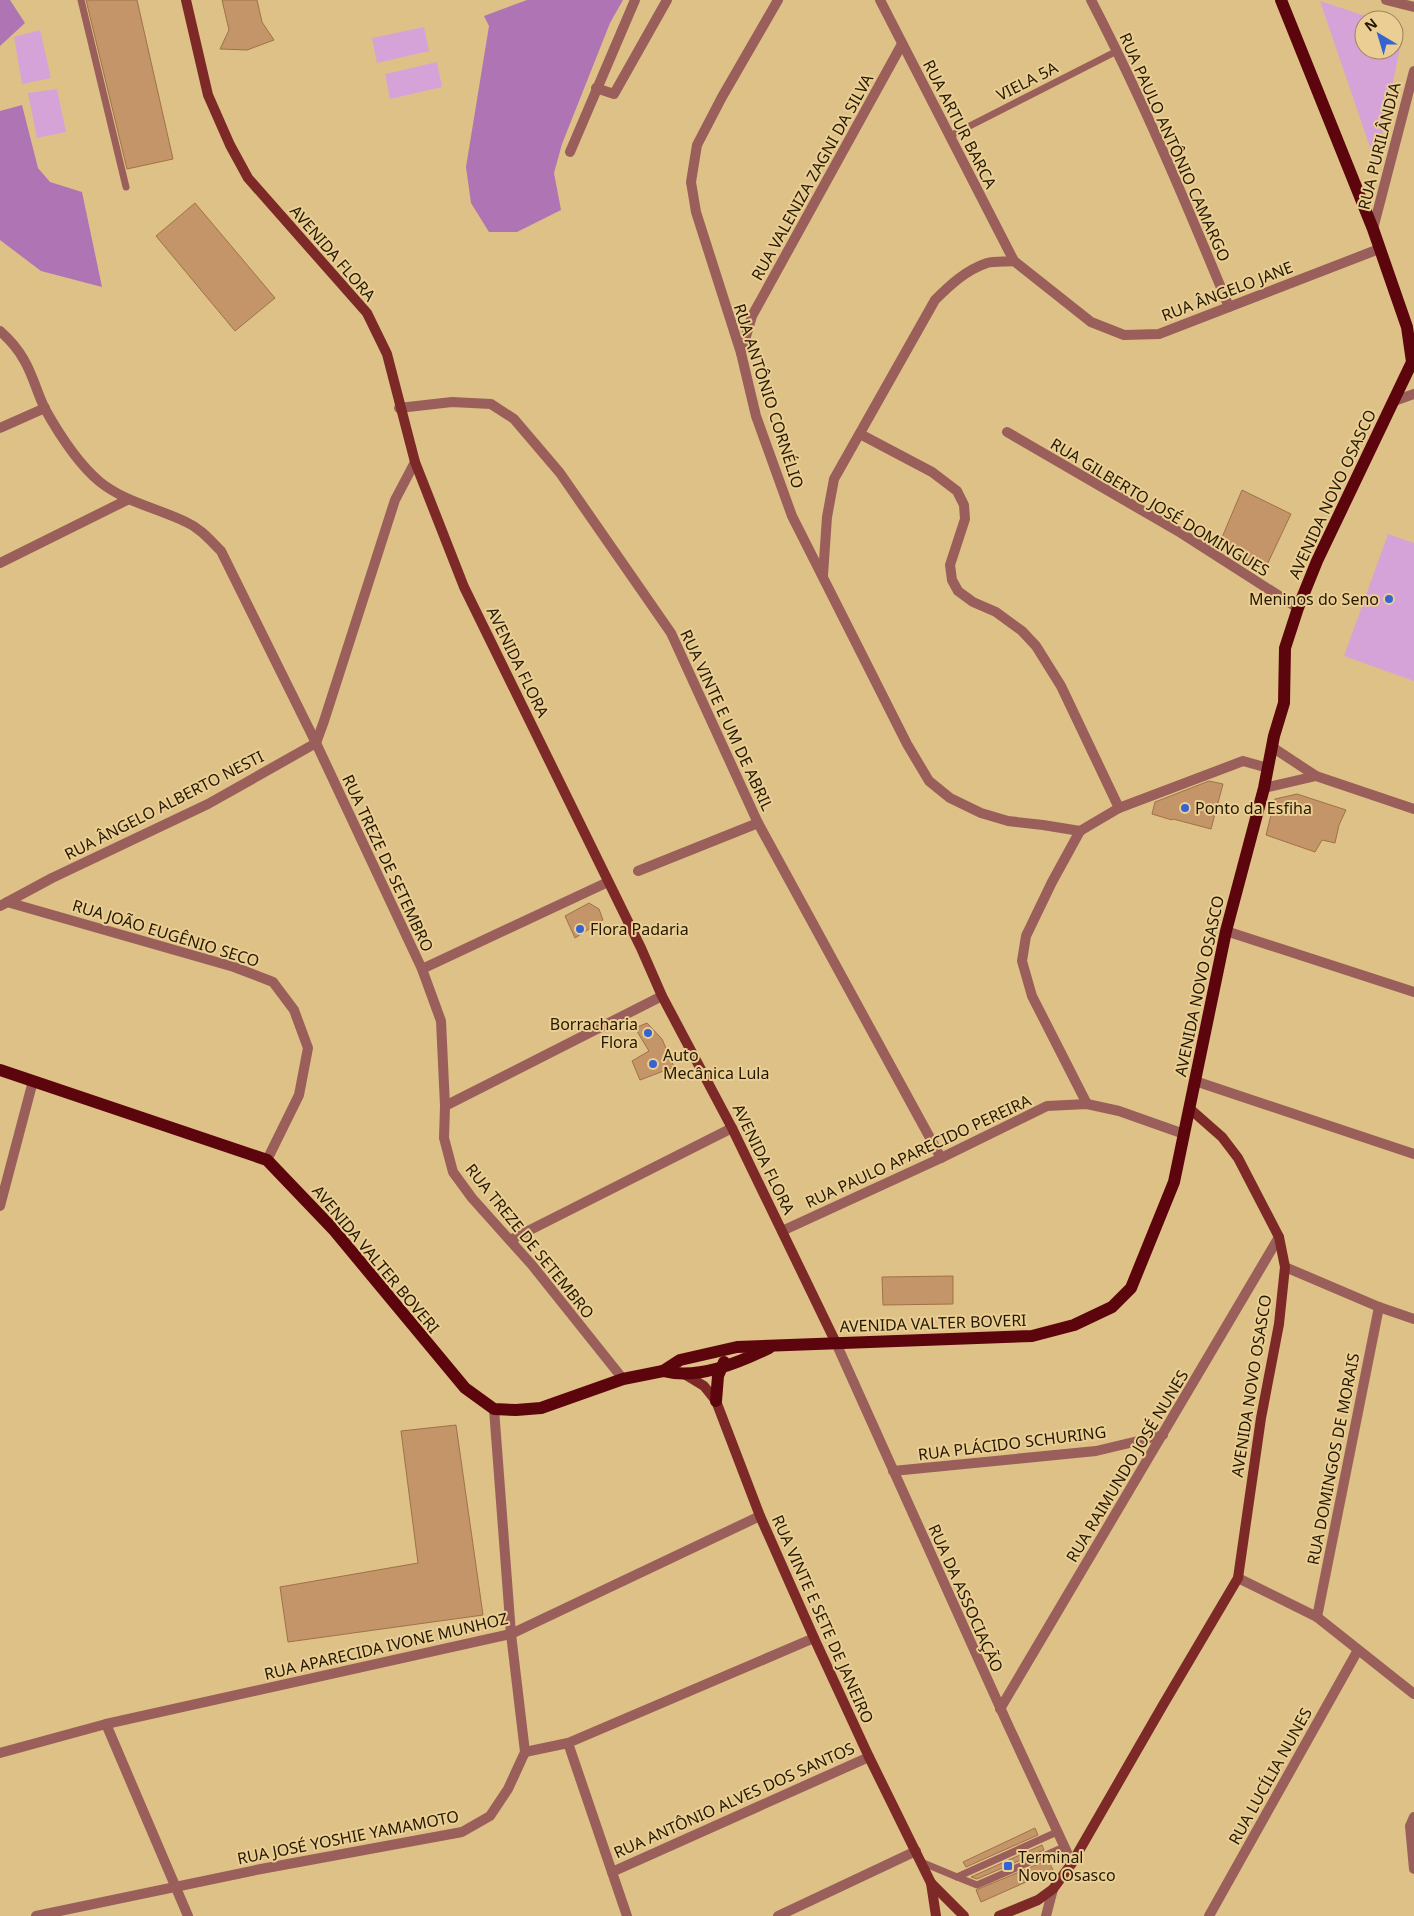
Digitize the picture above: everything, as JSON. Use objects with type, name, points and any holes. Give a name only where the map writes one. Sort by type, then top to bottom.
[{"type":"main road","name":"AVENIDA FLORA","points":[[186,0],[208,95],[237,160],[248,178],[366,313],[387,354],[399,408],[415,462],[464,587],[641,948],[662,996],[732,1128],[836,1343]]},
{"type":"main road","name":"AVENIDA NOVO OSASCO","points":[[999,1916],[1038,1900],[1053,1889],[1072,1863],[1238,1578],[1261,1418],[1279,1324],[1285,1267],[1279,1238],[1238,1158],[1222,1137],[1189,1108],[1226,930],[1264,788],[1274,736],[1284,702],[1286,648],[1298,608],[1317,561],[1413,362],[1407,327],[1379,249],[1374,229],[1281,0]]},
{"type":"main road","name":"AVENIDA VALTER BOVERI","points":[[0,1070],[267,1160],[333,1228],[464,1388],[494,1408],[516,1410],[541,1408],[623,1379],[663,1371],[686,1375],[747,1359],[774,1346]]},
{"type":"main road","name":"AVENIDA VALTER BOVERI","points":[[663,1371],[680,1360],[737,1347],[1032,1336],[1074,1325],[1112,1307],[1131,1288],[1174,1182],[1189,1108]]},
{"type":"main road","points":[[716,1401],[716,1388],[721,1367],[737,1347]]},
{"type":"main road","name":"RUA VINTE E SETE DE JANEIRO","points":[[686,1375],[704,1386],[716,1401],[760,1516],[814,1638],[869,1757],[931,1883],[936,1916]]},
{"type":"main road","name":"RUA VINTE E SETE DE JANEIRO","points":[[931,1883],[964,1916]]},
{"type":"street","points":[[570,152],[635,0]]},
{"type":"street","points":[[596,88],[614,94],[667,0]]},
{"type":"street","name":"RUA ANTÔNIO CORNÉLIO","points":[[778,0],[722,97],[697,145],[691,182],[696,212],[741,353],[756,416],[792,516],[907,744],[929,781],[950,798],[982,814],[1008,821],[1080,831]]},
{"type":"street","name":"RUA ARTUR BARCA","points":[[880,0],[1014,261]]},
{"type":"street","name":"RUA PAULO ANTÔNIO CAMARGO","points":[[1091,0],[1117,51],[1181,191],[1229,307]]},
{"type":"street","points":[[1386,0],[1414,7]]},
{"type":"street","name":"RUA VALENIZA ZAGNI DA SILVA","points":[[741,353],[752,316],[902,44]]},
{"type":"street","name":"RUA PURILÂNDIA","points":[[1374,229],[1414,71]]},
{"type":"street","name":"RUA ÂNGELO JANE","points":[[1014,261],[1091,322],[1124,335],[1159,334],[1379,249]]},
{"type":"street","points":[[823,576],[827,517],[834,479],[935,300],[955,281],[972,270],[988,263],[1014,261]]},
{"type":"street","name":"RUA TREZE DE SETEMBRO","points":[[0,331],[10,340],[24,360],[45,408],[83,464],[100,482],[127,500],[187,522],[204,534],[221,551],[316,744],[422,969],[440,1022],[445,1106],[444,1138],[453,1172],[472,1198],[510,1240],[623,1379]]},
{"type":"street","points":[[1394,401],[1414,394]]},
{"type":"street","name":"RUA VINTE E UM DE ABRIL","points":[[399,408],[452,402],[491,404],[514,419],[560,473],[672,633],[758,823],[941,1158]]},
{"type":"street","points":[[0,428],[45,408]]},
{"type":"street","name":"RUA GILBERTO JOSÉ DOMINGUES","points":[[1007,432],[1181,533],[1298,608]]},
{"type":"street","points":[[860,434],[932,472],[957,491],[964,504],[965,518],[950,565],[952,580],[958,592],[973,602],[996,612],[1022,631],[1036,646],[1061,686],[1119,808]]},
{"type":"street","points":[[316,744],[395,500],[415,462]]},
{"type":"street","points":[[0,563],[127,500]]},
{"type":"street","name":"RUA ÂNGELO ALBERTO NESTI","points":[[4,904],[52,878],[208,804],[316,744]]},
{"type":"street","points":[[1272,747],[1316,776],[1414,809]]},
{"type":"street","points":[[1087,1104],[1032,996],[1022,961],[1026,936],[1052,882],[1080,831],[1119,808],[1243,761],[1268,768]]},
{"type":"street","points":[[1264,788],[1316,776]]},
{"type":"street","points":[[638,871],[758,823]]},
{"type":"street","points":[[422,969],[608,882]]},
{"type":"street","name":"RUA JOÃO EUGÊNIO SECO","points":[[4,904],[234,967],[273,982],[294,1010],[308,1048],[299,1095],[267,1160]]},
{"type":"street","points":[[1226,930],[1414,992]]},
{"type":"street","points":[[445,1106],[662,996]]},
{"type":"street","points":[[1195,1081],[1414,1154]]},
{"type":"street","points":[[0,1206],[34,1082]]},
{"type":"street","name":"RUA PAULO APARECIDO PEREIRA","points":[[782,1231],[941,1158],[1047,1106],[1087,1104],[1119,1111],[1184,1134]]},
{"type":"street","points":[[510,1240],[732,1128]]},
{"type":"street","name":"RUA RAIMUNDO JOSÉ NUNES","points":[[1000,1709],[1279,1238]]},
{"type":"street","points":[[1285,1267],[1379,1307],[1414,1319]]},
{"type":"street","name":"RUA DOMINGOS DE MORAIS","points":[[1317,1617],[1379,1307]]},
{"type":"street","name":"RUA DA ASSOCIAÇÃO","points":[[836,1343],[1000,1709],[1072,1863]]},
{"type":"street","points":[[494,1408],[511,1634],[525,1752],[568,1743],[814,1638]]},
{"type":"street","name":"RUA PLÁCIDO SCHURING","points":[[893,1471],[1096,1450],[1163,1434]]},
{"type":"street","name":"RUA APARECIDA IVONE MUNHOZ","points":[[0,1753],[106,1724],[511,1634],[760,1516]]},
{"type":"street","points":[[1238,1578],[1317,1617],[1414,1694]]},
{"type":"street","name":"RUA LUCÍLIA NUNES","points":[[1209,1916],[1358,1650]]},
{"type":"street","points":[[106,1724],[188,1916]]},
{"type":"street","points":[[568,1743],[627,1916]]},
{"type":"street","name":"RUA JOSÉ YOSHIE YAMAMOTO","points":[[36,1916],[317,1858],[462,1832],[490,1816],[508,1789],[525,1752]]},
{"type":"street","name":"RUA ANTÔNIO ALVES DOS SANTOS","points":[[612,1872],[869,1757]]},
{"type":"street","points":[[1414,1817],[1410,1826],[1414,1869]]},
{"type":"street","points":[[778,1916],[916,1851]]},
{"type":"street","points":[[1046,1916],[1053,1889]]},
{"type":"lane","points":[[81,0],[126,187]]},
{"type":"lane","name":"VIELA 5A","points":[[950,136],[1117,51]]},
{"type":"lane","points":[[957,1877],[1057,1832]]},
{"type":"lane","points":[[921,1862],[977,1885],[1064,1846]]},
{"type":"shaded area","points":[[0,0],[10,0],[25,23],[0,46]]},
{"type":"shaded area","points":[[527,0],[623,0],[610,23],[562,144],[554,173],[561,210],[517,232],[489,232],[471,203],[466,167],[489,26],[484,16]]},
{"type":"shaded area","points":[[1320,1],[1354,12],[1354,60],[1397,60],[1376,165]]},
{"type":"shaded area","points":[[424,27],[429,51],[377,63],[372,38]]},
{"type":"shaded area","points":[[40,30],[51,78],[22,84],[14,37]]},
{"type":"shaded area","points":[[437,62],[442,87],[390,99],[385,74]]},
{"type":"shaded area","points":[[57,89],[66,132],[37,138],[28,93]]},
{"type":"shaded area","points":[[22,105],[38,168],[50,182],[82,192],[102,287],[41,271],[0,240],[0,111]]},
{"type":"shaded area","name":"Meninos do Seno","points":[[1388,534],[1414,543],[1414,681],[1344,656]]},
{"type":"building","points":[[86,0],[137,0],[173,159],[127,169]]},
{"type":"building","points":[[222,0],[257,0],[262,22],[274,40],[247,50],[220,49],[229,30]]},
{"type":"building","points":[[195,203],[275,298],[235,331],[156,236]]},
{"type":"building","points":[[1242,490],[1291,514],[1265,569],[1218,547]]},
{"type":"building","name":"Ponto da Esfiha","points":[[1209,781],[1223,784],[1211,829],[1152,814],[1155,802]]},
{"type":"building","points":[[1297,794],[1346,810],[1339,825],[1335,843],[1322,840],[1315,852],[1266,835],[1275,799]]},
{"type":"building","name":"Flora Padaria","points":[[589,903],[599,909],[603,920],[575,938],[565,916]]},
{"type":"building","name":"Auto Mecânica Lula","points":[[647,1023],[662,1039],[674,1067],[640,1080],[632,1061],[649,1051],[635,1028]]},
{"type":"building","points":[[953,1276],[953,1304],[883,1305],[882,1277]]},
{"type":"building","points":[[456,1425],[483,1615],[288,1642],[280,1587],[418,1563],[401,1431]]},
{"type":"building","points":[[1035,1828],[1038,1835],[966,1867],[963,1862]]},
{"type":"building","points":[[1042,1845],[1044,1850],[977,1879],[971,1877]]},
{"type":"building","points":[[1048,1860],[1053,1870],[981,1902],[976,1890]]},
{"type":"place","name":"Meninos do Seno","points":[[1389,599]]},
{"type":"place","name":"Ponto da Esfiha","points":[[1185,808]]},
{"type":"place","name":"Flora Padaria","points":[[580,929]]},
{"type":"place","name":"Borracharia Flora","points":[[648,1033]]},
{"type":"place","name":"Auto Mecânica Lula","points":[[653,1064]]},
{"type":"place","name":"Terminal Novo Osasco","points":[[1008,1866]]}]
